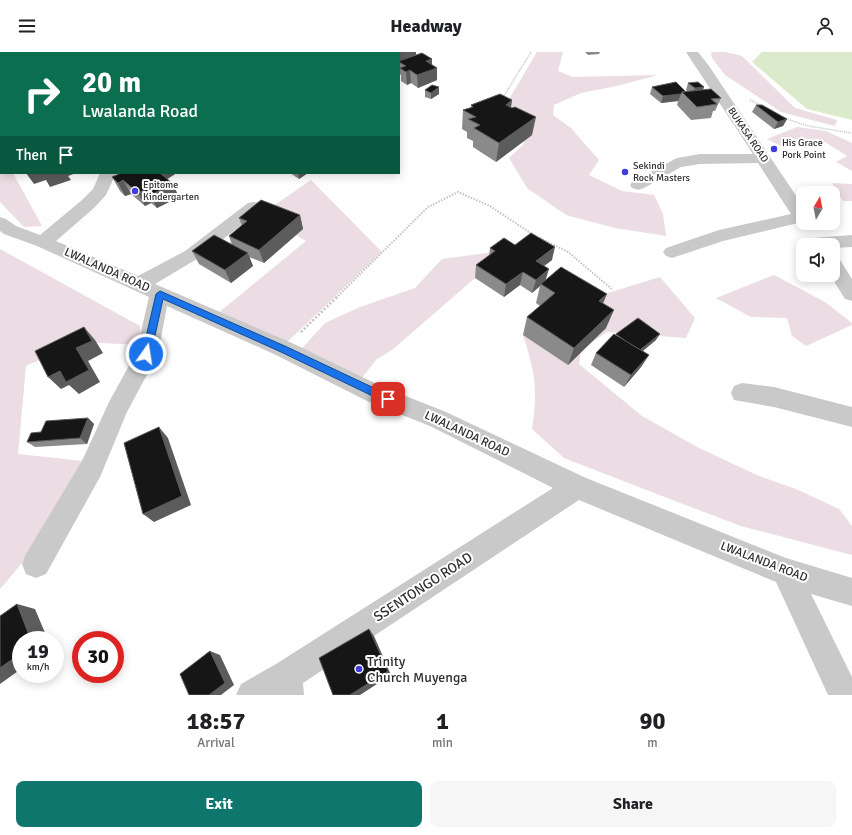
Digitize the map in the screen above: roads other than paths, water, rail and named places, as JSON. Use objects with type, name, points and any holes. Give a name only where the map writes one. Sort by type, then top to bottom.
[{"type":"street","name":"BUKASA ROAD","points":[[692,52],[796,208]]},
{"type":"street","points":[[638,185],[677,164],[700,159],[764,158]]},
{"type":"street","points":[[43,242],[88,204],[100,191],[108,174]]},
{"type":"street","points":[[139,284],[191,255],[254,207]]},
{"type":"street","points":[[672,252],[719,236],[796,222]]},
{"type":"street","name":"LWALANDA ROAD","points":[[0,223],[10,230],[43,242],[284,349],[375,394],[438,419],[577,487],[786,572],[852,592]]},
{"type":"street","points":[[840,242],[852,241]]},
{"type":"street","points":[[840,276],[852,294]]},
{"type":"street","points":[[36,564],[91,469],[117,409],[146,354],[160,294]]},
{"type":"street","points":[[742,392],[774,397],[852,417]]},
{"type":"street","name":"SSENTONGO ROAD","points":[[252,695],[287,685],[577,487]]},
{"type":"street","points":[[786,572],[844,695]]},
{"type":"place","name":"His Grace Pork Point","points":[[774,149]]},
{"type":"place","name":"Sekindi Rock Masters","points":[[625,172]]},
{"type":"place","name":"Epitome Kindergarten","points":[[135,191]]},
{"type":"place","name":"Trinity Church Muyenga","points":[[359,669]]}]
